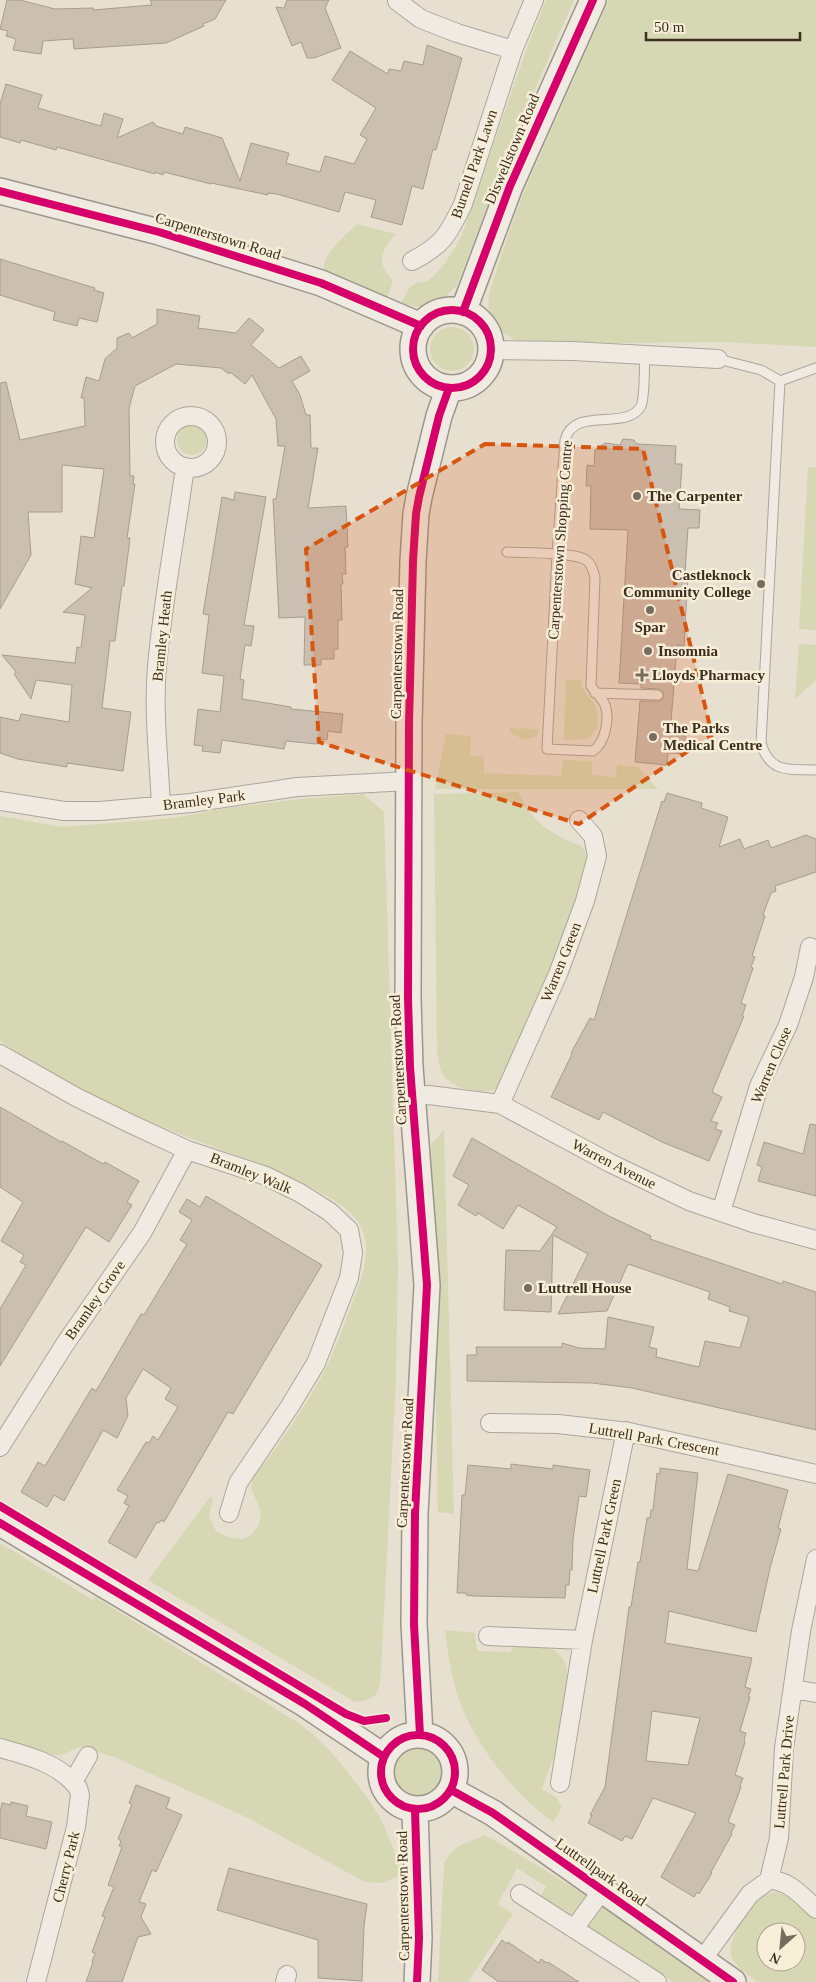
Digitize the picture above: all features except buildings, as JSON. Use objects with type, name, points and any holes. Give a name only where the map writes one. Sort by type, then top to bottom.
[{"type":"street","name":"Burnell Park Lawn","points":[[412,261],[430,252],[438,245],[454,223],[463,204],[513,50],[534,0]]},
{"type":"street","name":"Diswellstown Road","points":[[463,312],[510,186],[593,0]]},
{"type":"street","points":[[397,1],[421,19],[457,33],[513,50]]},
{"type":"street","name":"Carpenterstown Road","points":[[0,191],[159,232],[321,283],[421,326]]},
{"type":"street","points":[[443,312],[463,312],[476,318],[490,339],[491,350],[487,366],[478,379],[464,386],[449,388],[435,384],[419,369],[414,348],[416,336],[421,326],[430,317],[443,312]]},
{"type":"street","points":[[491,350],[573,351],[718,359]]},
{"type":"street","name":"Carpenterstown Road","points":[[420,1735],[414,1624],[415,1513],[427,1285],[412,1096],[408,998],[412,570],[418,497],[449,388]]},
{"type":"street","name":"Bramley Heath","points":[[161,806],[157,734],[157,667],[163,613],[185,467]]},
{"type":"street","name":"Bramley Park","points":[[0,801],[64,811],[100,811],[161,806],[296,787],[409,781]]},
{"type":"street","name":"Warren Green","points":[[500,1104],[558,974],[588,892],[597,856],[592,836],[579,820]]},
{"type":"street","name":"Warren Close","points":[[721,1212],[759,1086],[788,1025],[804,977],[810,947]]},
{"type":"street","name":"Bramley Walk","points":[[0,1054],[78,1098],[187,1150],[266,1176],[302,1194],[330,1212],[349,1230],[353,1248],[352,1266],[316,1363],[290,1406],[238,1483],[229,1513]]},
{"type":"street","name":"Warren Avenue","points":[[412,1096],[429,1095],[500,1104],[654,1185],[689,1201],[816,1240]]},
{"type":"street","name":"Bramley Grove","points":[[0,1447],[64,1344],[142,1233],[187,1150]]},
{"type":"street","name":"Luttrell Park Crescent","points":[[490,1423],[558,1424],[626,1431],[816,1474]]},
{"type":"street","name":"Luttrell Park Green","points":[[560,1783],[583,1640],[626,1431]]},
{"type":"street","points":[[0,1523],[305,1704],[384,1757]]},
{"type":"street","name":"Luttrell Park Drive","points":[[769,1880],[779,1838],[784,1748],[800,1631],[816,1560]]},
{"type":"street","points":[[488,1636],[583,1640]]},
{"type":"street","points":[[793,1689],[816,1693]]},
{"type":"street","points":[[420,1735],[432,1738],[448,1751],[455,1770],[451,1790],[444,1799],[426,1809],[415,1810],[398,1804],[385,1791],[381,1774],[384,1757],[390,1747],[398,1740],[420,1735]]},
{"type":"street","points":[[0,1748],[43,1762],[61,1771],[73,1782],[88,1756]]},
{"type":"street","name":"Cherry Park","points":[[36,1982],[76,1827],[80,1795],[78,1788],[73,1782]]},
{"type":"street","name":"Luttrellpark Road","points":[[451,1790],[493,1813],[732,1982]]},
{"type":"street","name":"Carpenterstown Road","points":[[415,1810],[419,1938],[417,1982]]},
{"type":"street","points":[[702,1960],[750,1894],[769,1880],[785,1883],[816,1908]]},
{"type":"street","points":[[574,1929],[603,1889]]},
{"type":"street","points":[[520,1894],[657,1982]]},
{"type":"lane","name":"Carpenterstown Shopping Centre","points":[[595,692],[604,703],[606,710],[605,735],[599,747],[593,752],[547,750],[557,555],[567,432],[576,424],[582,422],[626,416],[637,410],[642,402],[645,356]]},
{"type":"lane","points":[[718,359],[761,370],[780,382]]},
{"type":"lane","points":[[780,382],[816,368]]},
{"type":"lane","points":[[780,382],[761,743],[768,760],[777,767],[816,770]]},
{"type":"lane","points":[[507,552],[557,555],[581,558],[588,562],[593,568],[595,577],[590,672],[591,686],[595,692],[658,695]]},
{"type":"highlighted area","points":[[485,444],[643,449],[712,735],[579,824],[319,742],[306,549]]},
{"type":"green space","points":[[546,0],[574,0],[508,151],[457,285],[442,300],[430,305],[417,307],[401,303],[410,287],[435,275],[461,237],[527,48]]},
{"type":"green space","points":[[609,0],[816,0],[816,347],[723,342],[619,343],[515,340],[499,330],[493,323],[488,307],[489,294],[509,232],[526,187]]},
{"type":"green space","points":[[357,224],[396,234],[386,246],[382,257],[384,268],[393,281],[387,299],[352,281],[324,270],[324,264],[330,251]]},
{"type":"green space","points":[[448,327],[456,327],[468,333],[474,349],[468,365],[456,371],[448,371],[436,365],[430,353],[430,345],[436,333]]},
{"type":"green space","points":[[192,425],[198,426],[206,434],[206,446],[198,454],[192,455],[186,454],[178,446],[177,440],[178,434],[186,426]]},
{"type":"green space","points":[[808,467],[816,467],[816,630],[799,629]]},
{"type":"green space","points":[[799,644],[816,645],[816,680],[795,699]]},
{"type":"green space","points":[[566,680],[581,680],[584,690],[596,708],[597,728],[587,739],[564,740]]},
{"type":"green space","points":[[509,728],[539,729],[537,736],[525,740],[512,734]]},
{"type":"green space","points":[[446,734],[471,736],[470,756],[484,757],[484,773],[561,776],[563,760],[592,761],[592,775],[616,777],[617,765],[638,767],[658,789],[435,789]]},
{"type":"green space","points":[[518,792],[531,813],[541,823],[553,833],[582,847],[586,854],[587,862],[574,909],[560,946],[502,1079],[496,1089],[474,1091],[459,1087],[446,1079],[441,1071],[437,1053],[434,794]]},
{"type":"green space","points":[[363,794],[384,812],[398,1263],[396,1379],[380,1679],[378,1690],[373,1697],[355,1702],[148,1580],[210,1497],[213,1499],[209,1517],[216,1531],[230,1538],[243,1539],[250,1536],[259,1525],[261,1511],[251,1488],[253,1478],[300,1413],[331,1357],[363,1270],[366,1249],[362,1229],[348,1211],[313,1188],[264,1166],[125,1111],[71,1083],[0,1041],[0,816],[62,827],[174,818],[228,808],[300,799]]},
{"type":"green space","points":[[444,1130],[454,1514],[438,1512],[431,1144]]},
{"type":"green space","points":[[0,1543],[93,1600],[95,1597],[297,1722],[315,1736],[335,1756],[370,1801],[382,1821],[403,1873],[384,1883],[365,1882],[248,1818],[114,1757],[80,1747],[61,1755],[53,1755],[0,1738]]},
{"type":"green space","points":[[445,1630],[475,1633],[477,1651],[510,1652],[515,1646],[542,1646],[555,1651],[565,1662],[567,1673],[566,1695],[557,1754],[552,1761],[542,1789],[556,1797],[562,1807],[553,1822],[523,1797],[483,1748],[464,1712],[457,1694]]},
{"type":"green space","points":[[413,1749],[423,1749],[435,1756],[442,1768],[442,1778],[435,1790],[423,1797],[413,1797],[405,1793],[398,1786],[394,1778],[394,1768],[398,1760],[405,1753]]},
{"type":"green space","points":[[485,1835],[600,1905],[711,1982],[673,1982],[540,1897],[546,1887],[517,1868],[498,1904],[513,1914],[468,1982],[438,1982],[444,1863],[452,1851]]},
{"type":"green space","points":[[775,1892],[787,1896],[816,1920],[816,1982],[757,1982],[740,1968],[732,1958],[732,1943],[739,1925],[756,1903],[765,1896]]},
{"type":"cycle path","points":[[463,312],[510,186],[593,0]]},
{"type":"cycle path","points":[[0,191],[159,232],[321,283],[421,326]]},
{"type":"cycle path","points":[[452,310],[467,313],[479,322],[488,334],[491,349],[488,364],[479,376],[467,385],[452,388],[437,385],[425,376],[416,364],[413,349],[416,334],[425,322],[437,313],[452,310]]},
{"type":"cycle path","points":[[420,1735],[414,1624],[415,1513],[427,1285],[410,1067],[408,998],[409,724],[416,514],[439,416],[449,388]]},
{"type":"cycle path","points":[[0,1506],[346,1714],[364,1721],[386,1718]]},
{"type":"cycle path","points":[[0,1523],[305,1704],[384,1757]]},
{"type":"cycle path","points":[[411,1735],[425,1735],[439,1741],[449,1751],[455,1765],[455,1772],[455,1779],[449,1793],[439,1803],[425,1809],[411,1809],[397,1803],[387,1793],[381,1779],[381,1765],[387,1751],[397,1741],[411,1735]]},
{"type":"cycle path","points":[[451,1790],[493,1813],[733,1982]]},
{"type":"cycle path","points":[[415,1810],[419,1938],[417,1982]]},
{"type":"place","name":"The Carpenter","points":[[637,496]]},
{"type":"place","name":"Castleknock Community College","points":[[761,584]]},
{"type":"place","name":"Spar","points":[[650,610]]},
{"type":"place","name":"Insomnia","points":[[648,651]]},
{"type":"place","name":"Lloyds Pharmacy","points":[[642,675]]},
{"type":"place","name":"The Parks Medical Centre","points":[[653,737]]},
{"type":"place","name":"Luttrell House","points":[[528,1288]]}]
